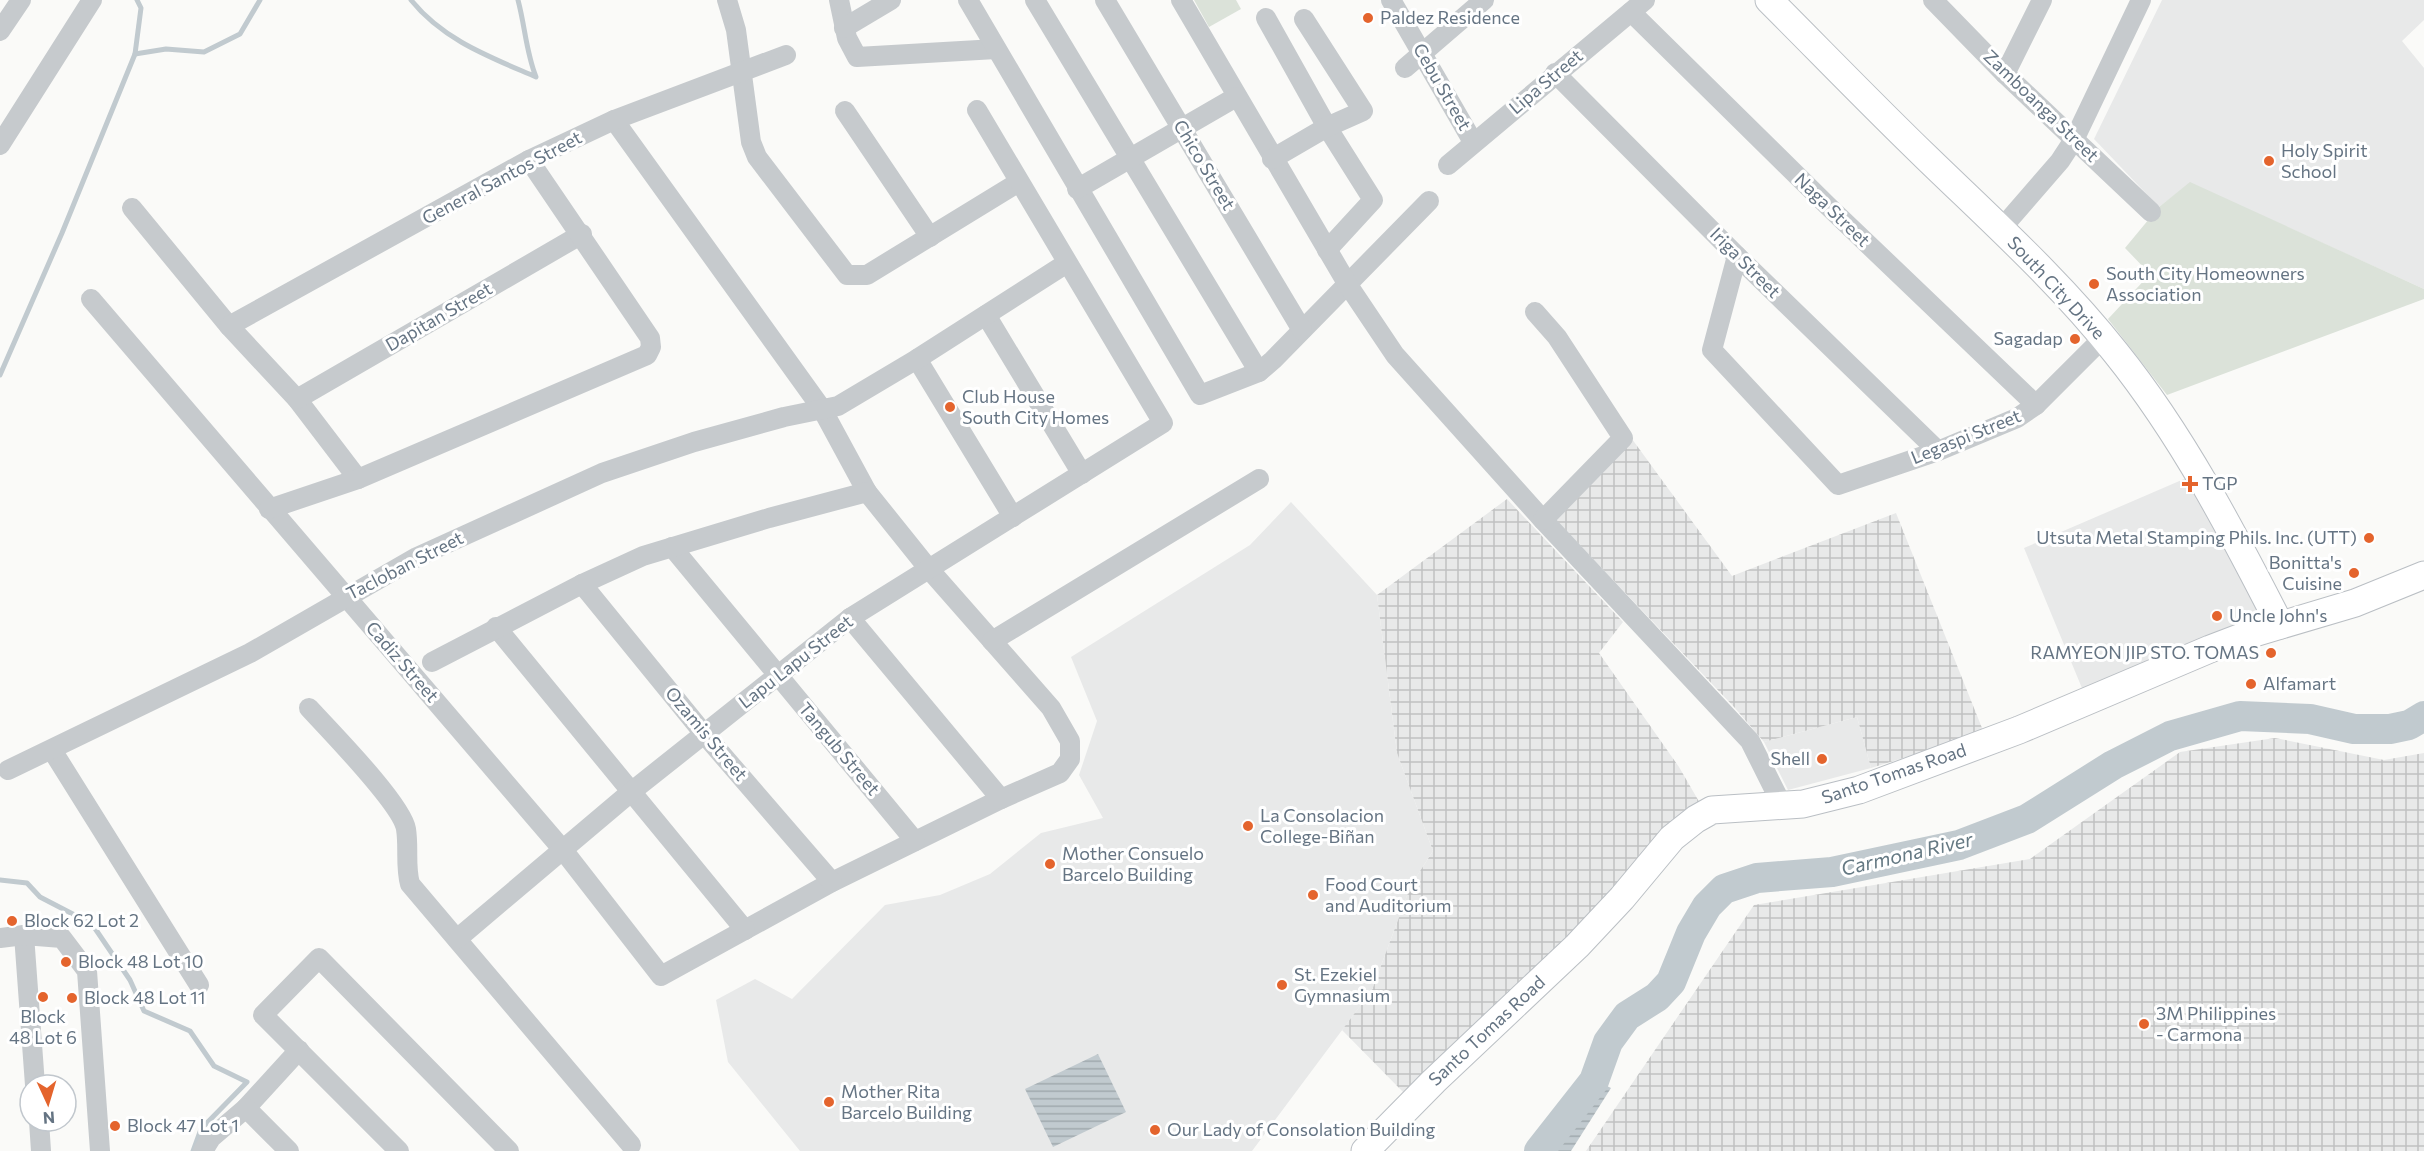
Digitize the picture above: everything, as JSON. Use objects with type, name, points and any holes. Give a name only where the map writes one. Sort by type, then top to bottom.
[{"type":"street","points":[[0,31],[21,0]]},
{"type":"street","points":[[0,145],[92,0]]},
{"type":"street","points":[[728,0],[736,30],[751,142],[757,157],[847,276],[867,275],[1019,182]]},
{"type":"street","points":[[839,0],[844,28],[856,57],[996,49]]},
{"type":"street","points":[[844,28],[891,0]]},
{"type":"street","points":[[968,0],[1200,395],[1259,372],[1429,201]]},
{"type":"street","points":[[1035,0],[1259,372]]},
{"type":"street","name":"Chico Street","points":[[1105,0],[1302,330]]},
{"type":"street","points":[[1181,0],[1272,159],[1348,285],[1395,355],[1542,520],[1750,741],[1782,805]]},
{"type":"street","name":"Cebu Street","points":[[1391,0],[1473,142]]},
{"type":"street","points":[[1404,68],[1484,0]]},
{"type":"street","name":"South City Drive","points":[[1769,0],[2048,275],[2104,338],[2143,388],[2203,482],[2280,625]]},
{"type":"street","points":[[2005,74],[2042,0]]},
{"type":"street","points":[[2001,229],[2060,161],[2075,138],[2141,0]]},
{"type":"street","name":"Zamboanga Street","points":[[1937,2],[2005,74],[2151,212]]},
{"type":"street","name":"Lipa Street","points":[[1448,165],[1555,73],[1638,6]]},
{"type":"street","name":"Naga Street","points":[[1638,6],[1829,207],[2036,405]]},
{"type":"street","points":[[1266,18],[1327,127],[1373,200],[1327,250]]},
{"type":"street","points":[[1272,159],[1327,127],[1363,111],[1304,19]]},
{"type":"street","name":"General Santos Street","points":[[230,326],[529,160],[614,120],[786,55]]},
{"type":"street","name":"Iriga Street","points":[[1555,73],[1737,256],[1938,451]]},
{"type":"street","points":[[1077,189],[1236,97]]},
{"type":"street","points":[[977,110],[1067,263]]},
{"type":"street","points":[[845,111],[930,237]]},
{"type":"street","points":[[496,627],[745,930],[832,882],[1001,799],[1060,773],[1070,759],[1070,741],[1059,719],[928,568],[867,492],[822,409],[614,120]]},
{"type":"street","points":[[269,509],[358,479],[647,355],[651,347],[650,338],[582,234],[529,160]]},
{"type":"street","points":[[132,208],[230,326],[297,399],[358,479]]},
{"type":"street","name":"Dapitan Street","points":[[297,399],[582,234]]},
{"type":"street","name":"Legaspi Street","points":[[1737,256],[1712,350],[1838,485],[1938,451],[2018,418],[2036,405],[2104,338]]},
{"type":"street","name":"Tacloban Street","points":[[8,770],[250,653],[417,557],[602,473],[694,442],[838,406],[917,359],[1067,263]]},
{"type":"street","name":"Lapu Lapu Street","points":[[457,939],[631,792],[850,618],[1163,423],[1067,263]]},
{"type":"street","name":"Cadiz Street","points":[[91,299],[563,850],[661,976],[745,930]]},
{"type":"street","points":[[1535,312],[1557,337],[1623,438],[1542,520]]},
{"type":"street","points":[[986,315],[1082,474]]},
{"type":"street","points":[[917,359],[1013,517]]},
{"type":"street","points":[[992,641],[1259,479]]},
{"type":"street","points":[[432,662],[496,627],[643,556],[867,492]]},
{"type":"street","name":"Tangub Street","points":[[672,547],[915,841]]},
{"type":"street","name":"Santo Tomas Road","points":[[1365,1151],[1434,1081],[1587,936],[1682,828],[1712,810],[1820,801],[1858,790],[2019,729],[2219,646],[2372,597],[2424,574]]},
{"type":"street","name":"Ozamis Street","points":[[582,584],[705,735],[832,882]]},
{"type":"street","points":[[850,618],[1001,799]]},
{"type":"street","points":[[309,708],[395,805],[406,828],[406,871],[410,884],[631,1145]]},
{"type":"street","points":[[52,750],[199,985]]},
{"type":"street","points":[[0,938],[24,935],[62,938],[87,971],[100,1151]]},
{"type":"street","points":[[24,935],[34,1073]]},
{"type":"street","points":[[399,1151],[263,1015],[319,958],[509,1151]]},
{"type":"street","points":[[203,1151],[211,1138],[246,1108],[299,1050]]},
{"type":"street","points":[[246,1108],[289,1151]]},
{"type":"street","points":[[40,1133],[41,1151]]},
{"type":"shaded area","points":[[1194,0],[1236,0],[1241,9],[1209,27]]},
{"type":"shaded area","name":"Holy Spirit School","points":[[2162,0],[2424,0],[2424,20],[2402,41],[2424,68],[2424,289],[2190,183],[2159,207],[2094,139]]},
{"type":"shaded area","points":[[2190,182],[2424,289],[2424,299],[2167,395],[2108,319],[2150,274],[2125,248],[2159,207]]},
{"type":"shaded area","points":[[1632,439],[1732,576],[1896,513],[1984,733],[1871,768],[1857,717],[1764,742],[1734,707],[1553,517]]},
{"type":"shaded area","points":[[2191,476],[2265,618],[2084,693],[2024,548]]},
{"type":"shaded area","points":[[1507,499],[1623,622],[1599,653],[1679,767],[1701,805],[1615,891],[1404,1093],[1342,1030],[1372,990],[1411,885],[1433,851],[1397,753],[1377,595]]},
{"type":"shaded area","name":"La Consolacion College-Biñan","points":[[1291,502],[1377,595],[1397,753],[1433,851],[1411,885],[1372,990],[1252,1151],[800,1151],[728,1062],[716,1000],[755,979],[792,999],[885,905],[940,895],[990,874],[1041,833],[1103,818],[1079,775],[1097,721],[1071,657],[1250,545]]},
{"type":"shaded area","points":[[1857,717],[1871,768],[1788,790],[1764,742]]},
{"type":"shaded area","points":[[2275,738],[2384,760],[2424,753],[2424,1151],[1586,1151],[1754,905],[2030,859],[2180,752]]},
{"type":"shaded area","points":[[1098,1054],[1126,1112],[1053,1147],[1025,1089]]},
{"type":"shaded area","points":[[1589,1077],[1611,1088],[1571,1151],[1526,1151]]},
{"type":"waterway","points":[[0,375],[62,233],[135,54],[141,8],[137,0]]},
{"type":"waterway","points":[[135,54],[166,49],[204,52],[240,34],[260,0]]},
{"type":"waterway","points":[[411,0],[452,37],[536,77],[518,0]]},
{"type":"waterway","name":"Carmona River","points":[[1539,1151],[1594,1081],[1608,1042],[1627,1016],[1657,997],[1671,982],[1691,933],[1707,906],[1724,889],[1757,878],[1832,872],[1959,845],[2027,819],[2113,765],[2170,736],[2240,716],[2310,719],[2354,729],[2390,729],[2409,725],[2424,716]]},
{"type":"waterway","points":[[0,880],[27,883],[40,897],[92,924],[130,980],[144,1011],[190,1031],[214,1066],[247,1082],[201,1129],[193,1151]]},
{"type":"place","name":"Paldez Residence","points":[[1368,18]]},
{"type":"place","name":"Holy Spirit School","points":[[2269,161]]},
{"type":"place","name":"South City Homeowners Association","points":[[2094,284]]},
{"type":"place","name":"Sagadap","points":[[2075,339]]},
{"type":"place","name":"Club House South City Homes","points":[[950,407]]},
{"type":"place","name":"TGP","points":[[2190,484]]},
{"type":"place","name":"Utsuta Metal Stamping Phils. Inc. (UTT)","points":[[2369,538]]},
{"type":"place","name":"Bonitta's Cuisine","points":[[2354,573]]},
{"type":"place","name":"Uncle John's","points":[[2217,616]]},
{"type":"place","name":"RAMYEON JIP STO. TOMAS","points":[[2271,653]]},
{"type":"place","name":"Alfamart","points":[[2251,684]]},
{"type":"place","name":"Shell","points":[[1822,759]]},
{"type":"place","name":"La Consolacion College-Biñan","points":[[1248,826]]},
{"type":"place","name":"Mother Consuelo Barcelo Building","points":[[1050,864]]},
{"type":"place","name":"Food Court and Auditorium","points":[[1313,895]]},
{"type":"place","name":"Block 62 Lot 2","points":[[12,921]]},
{"type":"place","name":"Block 48 Lot 10","points":[[66,962]]},
{"type":"place","name":"St. Ezekiel Gymnasium","points":[[1282,985]]},
{"type":"place","name":"Block 48 Lot 6","points":[[43,997]]},
{"type":"place","name":"Block 48 Lot 11","points":[[72,998]]},
{"type":"place","name":"3M Philippines - Carmona","points":[[2144,1024]]},
{"type":"place","name":"Mother Rita Barcelo Building","points":[[829,1102]]},
{"type":"place","name":"Block 47 Lot 1","points":[[115,1126]]},
{"type":"place","name":"Our Lady of Consolation Building","points":[[1155,1130]]}]
